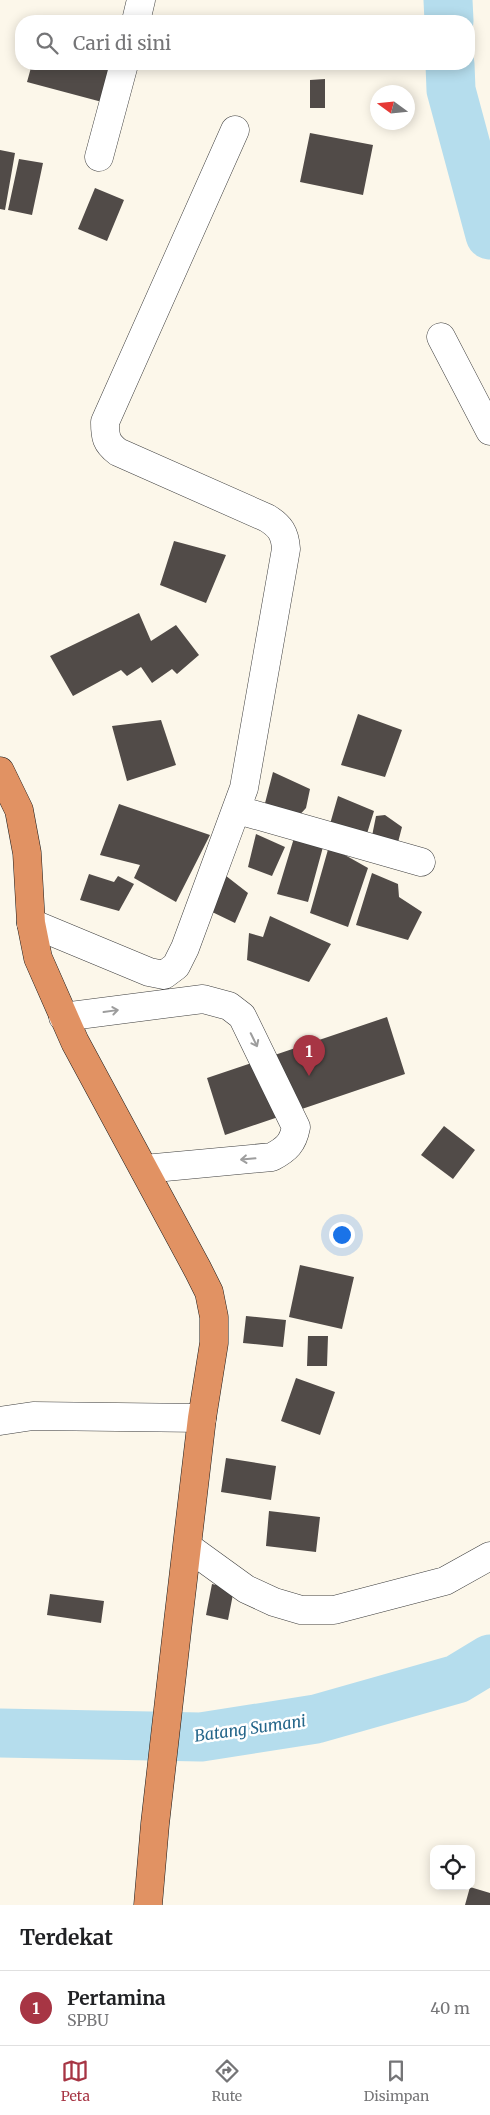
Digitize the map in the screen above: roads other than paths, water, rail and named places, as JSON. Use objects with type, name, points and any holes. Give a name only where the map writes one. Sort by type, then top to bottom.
[{"type":"highway","points":[[0,771],[19,810],[28,853],[31,923],[38,958],[63,1017],[209,1292],[214,1317],[214,1342],[202,1418],[178,1622],[155,1824],[148,1905]]},
{"type":"street","points":[[137,15],[141,0]]},
{"type":"street","points":[[99,157],[122,70]]},
{"type":"street","points":[[31,923],[149,972],[164,975],[176,966],[186,948],[238,810],[244,788],[286,549],[286,536],[279,526],[267,518],[118,452],[108,445],[105,435],[105,422],[235,130]]},
{"type":"street","points":[[441,337],[490,431]]},
{"type":"street","points":[[238,810],[421,862]]},
{"type":"street","points":[[63,1017],[203,999],[229,1006],[242,1016],[296,1127],[294,1140],[286,1150],[272,1157],[144,1169]]},
{"type":"street","points":[[0,1421],[33,1416],[202,1418]]},
{"type":"street","points":[[188,1547],[246,1588],[274,1602],[301,1610],[334,1610],[445,1581],[490,1556]]},
{"type":"waterway","name":"Batang Sumani","points":[[448,0],[449,15]]},
{"type":"waterway","name":"Batang Sumani","points":[[450,70],[451,90],[490,235]]},
{"type":"waterway","name":"Batang Sumani","points":[[0,1733],[201,1737],[316,1719],[457,1679],[490,1659]]},
{"type":"place","name":"Pertamina","points":[[309,1076]]}]
